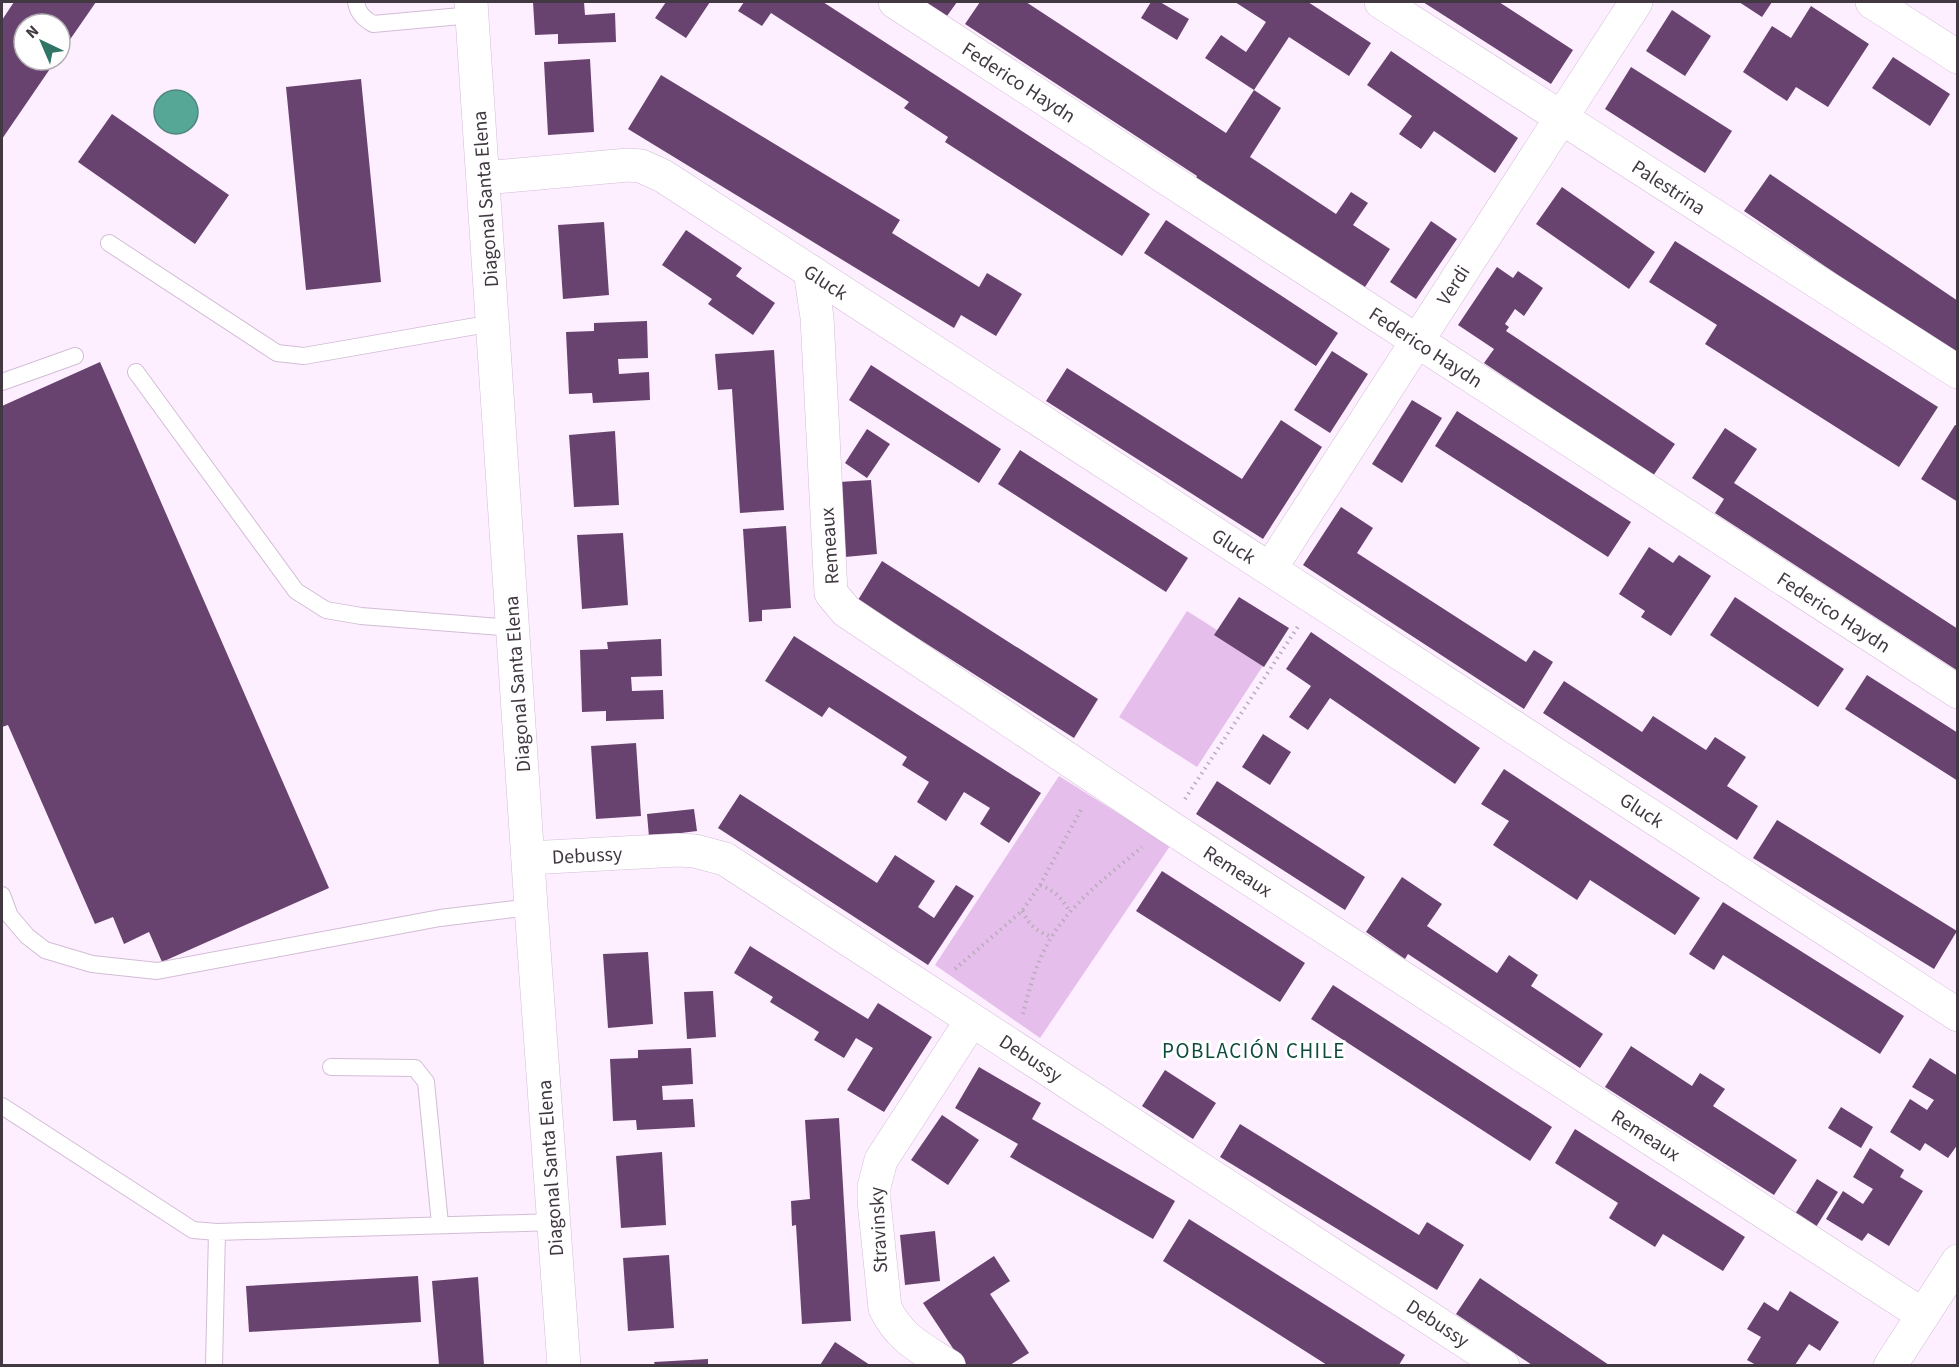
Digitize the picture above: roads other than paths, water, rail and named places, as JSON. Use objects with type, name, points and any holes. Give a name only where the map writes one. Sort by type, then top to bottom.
[{"type":"street","name":"Federico Haydn","points":[[895,2],[1958,692]]},
{"type":"street","name":"Palestrina","points":[[1381,2],[1958,372]]},
{"type":"street","name":"Verdi","points":[[1270,569],[1636,2]]},
{"type":"street","points":[[1872,2],[1958,57]]},
{"type":"street","name":"Diagonal Santa Elena","points":[[471,8],[564,1365]]},
{"type":"street","name":"Gluck","points":[[484,178],[615,165],[641,166],[663,176],[1958,1015]]},
{"type":"street","name":"Remeaux","points":[[810,271],[817,317],[831,593],[846,611],[1168,826],[1923,1315]]},
{"type":"street","name":"Debussy","points":[[528,858],[679,850],[710,854],[725,859],[1503,1365]]},
{"type":"street","name":"Stravinsky","points":[[949,1365],[901,1334],[891,1322],[885,1308],[874,1212],[874,1187],[881,1160],[972,1020]]},
{"type":"street","points":[[1890,1365],[1958,1261]]},
{"type":"lane","points":[[356,2],[357,11],[365,20],[373,24],[471,8]]},
{"type":"lane","points":[[109,243],[277,353],[304,356],[493,323]]},
{"type":"lane","points":[[2,382],[75,356]]},
{"type":"lane","points":[[136,372],[296,591],[326,610],[361,616],[513,628]]},
{"type":"lane","points":[[2,895],[10,916],[27,936],[45,950],[92,964],[157,971],[440,918],[531,907]]},
{"type":"lane","points":[[331,1067],[415,1068],[422,1075],[426,1082],[440,1224]]},
{"type":"lane","points":[[2,1106],[193,1230],[217,1232],[555,1222]]},
{"type":"lane","points":[[214,1365],[217,1232]]},
{"type":"district","name":"POBLACIÓN CHILE","points":[[1254,1051]]}]
